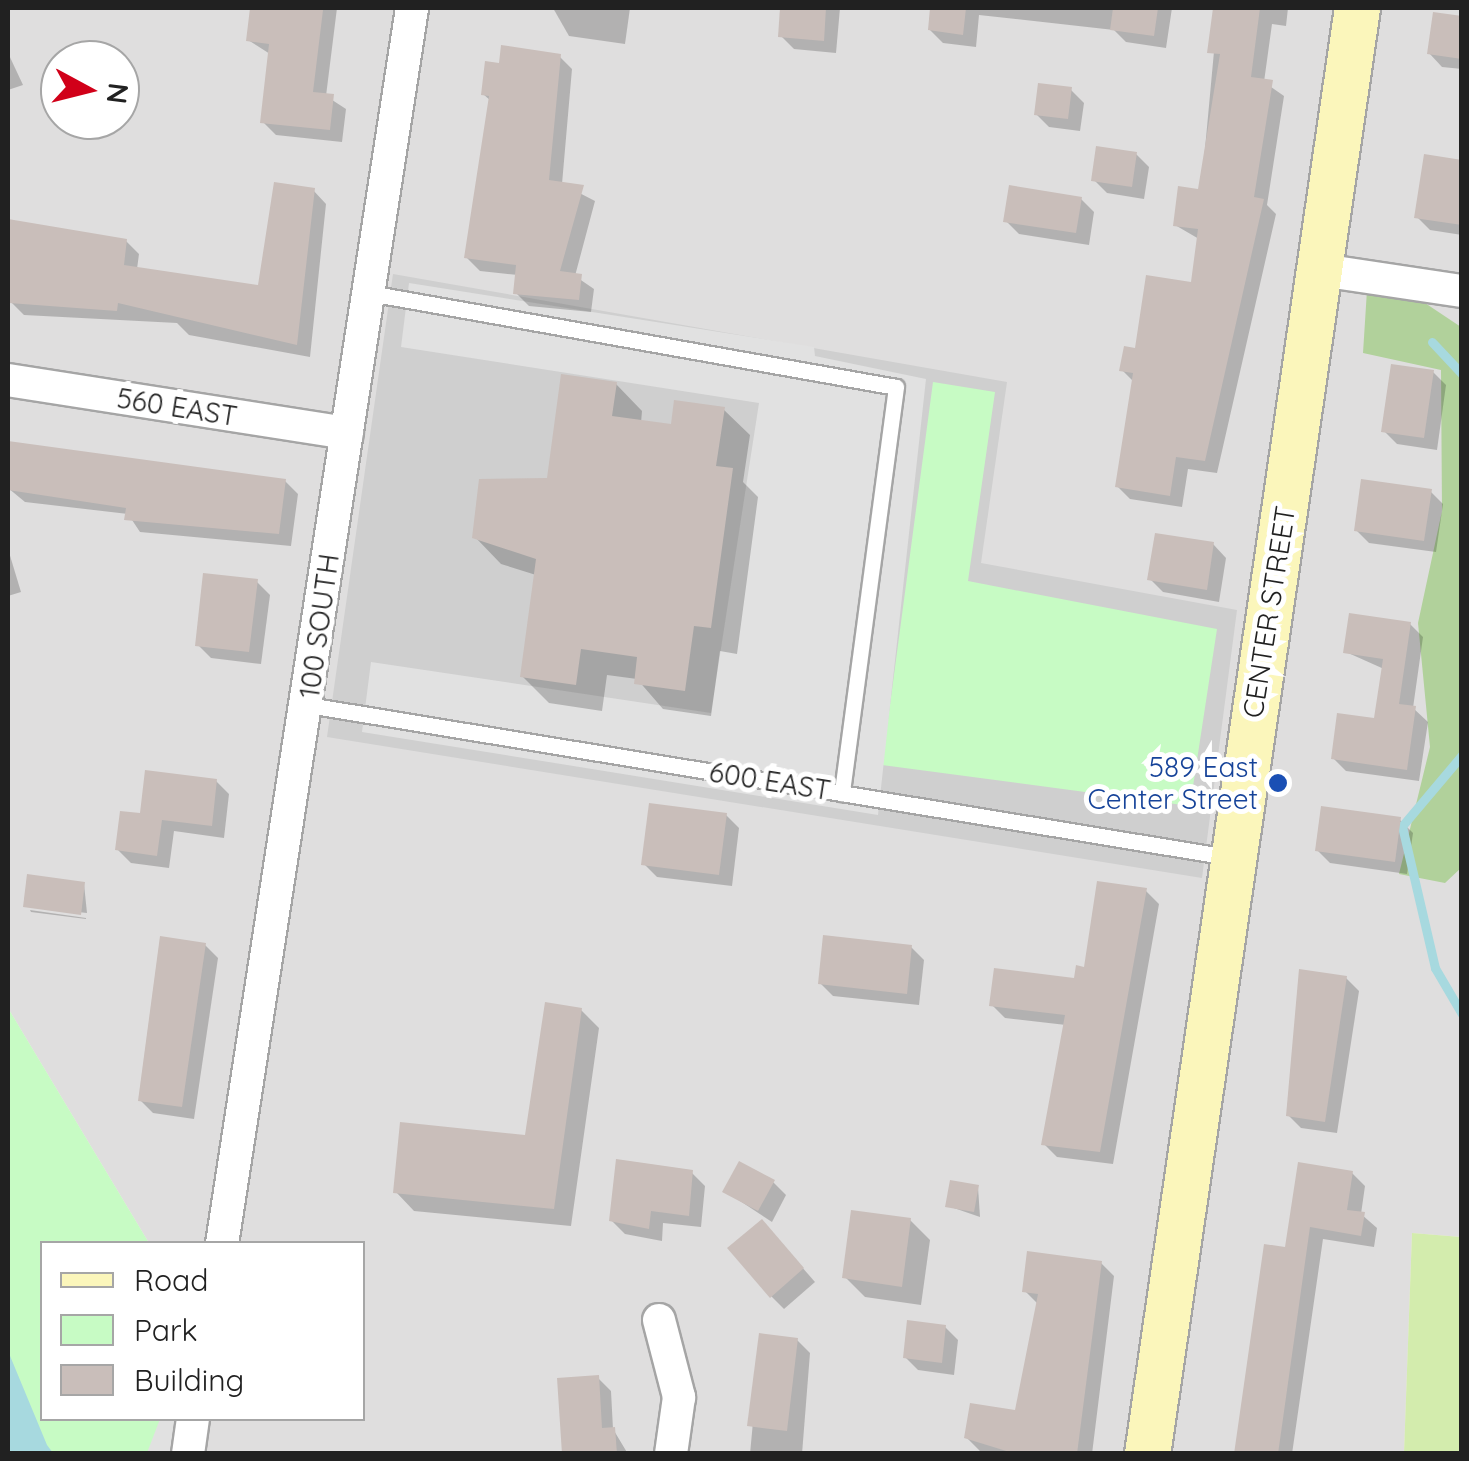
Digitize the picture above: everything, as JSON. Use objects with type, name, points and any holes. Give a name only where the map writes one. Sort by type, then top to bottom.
[{"type":"street","name":"100 SOUTH","points":[[222,1241],[308,705],[412,8]]},
{"type":"street","name":"CENTER STREET","points":[[1147,1454],[1357,8]]},
{"type":"street","points":[[1321,270],[1462,291]]},
{"type":"street","name":"560 EAST","points":[[8,380],[347,433]]},
{"type":"street","points":[[659,1320],[679,1396],[671,1454]]},
{"type":"street","points":[[188,1454],[194,1421]]},
{"type":"lane","points":[[369,293],[896,387],[842,793]]},
{"type":"lane","name":"600 EAST","points":[[308,705],[1232,858]]},
{"type":"shaded area","points":[[8,8],[1461,8],[1462,1237],[1412,1233],[1404,1453],[161,1453],[167,1421],[365,1421],[365,1241],[148,1241],[8,1008]]},
{"type":"shaded area","points":[[393,274],[1007,382],[981,563],[1237,610],[1202,878],[327,737]]},
{"type":"shaded area","points":[[409,283],[814,347],[815,356],[926,379],[878,815],[362,732],[371,662],[711,713],[759,403],[401,347]]},
{"type":"shaded area","points":[[159,1421],[178,1421],[174,1453],[147,1453]]},
{"type":"green space","points":[[1367,290],[1419,299],[1461,327],[1462,867],[1445,883],[1399,874],[1430,747],[1418,623],[1442,511],[1441,370],[1363,353]]},
{"type":"green space","points":[[933,382],[995,392],[968,581],[1217,629],[1190,806],[882,765]]},
{"type":"green space","points":[[8,1008],[148,1241],[40,1241],[40,1421],[167,1421],[161,1453],[8,1453]]},
{"type":"green space","points":[[1412,1233],[1461,1237],[1461,1453],[1404,1453]]},
{"type":"water","points":[[8,1351],[47,1445],[53,1453],[8,1453]]},
{"type":"building","points":[[250,8],[323,10],[313,92],[334,94],[330,130],[260,123],[269,44],[246,41]]},
{"type":"building","points":[[780,8],[826,8],[824,41],[778,37]]},
{"type":"building","points":[[930,8],[966,8],[963,35],[928,30]]},
{"type":"building","points":[[1113,8],[1158,8],[1154,36],[1110,30]]},
{"type":"building","points":[[1213,8],[1260,8],[1251,77],[1273,80],[1254,197],[1264,199],[1205,461],[1176,457],[1170,496],[1115,487],[1133,373],[1119,371],[1124,346],[1135,348],[1146,275],[1191,282],[1198,229],[1173,226],[1178,186],[1198,189],[1220,54],[1207,53]]},
{"type":"building","points":[[1433,12],[1462,16],[1462,59],[1427,54]]},
{"type":"building","points":[[501,45],[561,54],[549,180],[584,185],[560,271],[582,274],[579,300],[513,294],[516,265],[464,258],[489,96],[481,95],[485,61],[499,63]]},
{"type":"building","points":[[1038,83],[1072,87],[1068,119],[1034,115]]},
{"type":"building","points":[[1096,146],[1137,152],[1132,187],[1091,181]]},
{"type":"building","points":[[1424,154],[1462,160],[1462,225],[1414,218]]},
{"type":"building","points":[[274,182],[315,188],[297,345],[118,303],[117,311],[9,303],[8,219],[127,239],[124,265],[258,285]]},
{"type":"building","points":[[1009,185],[1082,197],[1076,233],[1003,222]]},
{"type":"building","points":[[1391,364],[1434,370],[1424,438],[1381,432]]},
{"type":"building","points":[[561,374],[617,382],[612,416],[671,424],[674,400],[725,407],[716,466],[733,468],[711,628],[694,626],[685,691],[634,684],[637,657],[581,649],[576,685],[520,677],[536,559],[472,538],[479,479],[547,478]]},
{"type":"building","points":[[8,441],[286,479],[279,534],[124,520],[126,508],[8,490]]},
{"type":"building","points":[[1361,479],[1432,489],[1424,541],[1354,531]]},
{"type":"building","points":[[1155,533],[1214,542],[1207,590],[1147,580]]},
{"type":"building","points":[[203,573],[258,579],[249,652],[195,646]]},
{"type":"building","points":[[1349,613],[1411,622],[1399,704],[1416,706],[1407,770],[1331,759],[1337,713],[1374,718],[1383,659],[1343,653]]},
{"type":"building","points":[[145,770],[217,779],[212,826],[162,820],[157,856],[115,850],[120,811],[140,813]]},
{"type":"building","points":[[649,803],[727,813],[719,875],[641,865]]},
{"type":"building","points":[[1321,806],[1401,817],[1395,862],[1315,851]]},
{"type":"building","points":[[27,874],[85,882],[81,915],[23,907]]},
{"type":"building","points":[[1097,881],[1147,888],[1100,1152],[1041,1145],[1065,1015],[989,1006],[994,968],[1074,978],[1076,965],[1084,967]]},
{"type":"building","points":[[823,935],[912,945],[907,994],[818,984]]},
{"type":"building","points":[[160,936],[206,943],[182,1107],[138,1101]]},
{"type":"building","points":[[1299,969],[1347,976],[1325,1122],[1286,1116]]},
{"type":"building","points":[[545,1002],[582,1008],[554,1209],[393,1193],[400,1122],[525,1135]]},
{"type":"building","points":[[616,1159],[693,1170],[689,1216],[651,1211],[649,1229],[609,1221]]},
{"type":"building","points":[[739,1161],[775,1180],[758,1211],[722,1192]]},
{"type":"building","points":[[1298,1162],[1353,1171],[1347,1210],[1365,1212],[1361,1236],[1310,1227],[1278,1454],[1234,1454],[1264,1244],[1285,1247]]},
{"type":"building","points":[[950,1180],[979,1185],[974,1212],[945,1207]]},
{"type":"building","points":[[851,1210],[911,1218],[902,1287],[842,1278]]},
{"type":"building","points":[[762,1219],[804,1268],[770,1298],[727,1248]]},
{"type":"building","points":[[1027,1251],[1102,1261],[1077,1454],[1016,1454],[964,1438],[970,1403],[1015,1410],[1038,1294],[1022,1292]]},
{"type":"building","points":[[907,1320],[946,1325],[942,1363],[903,1358]]},
{"type":"building","points":[[759,1333],[798,1338],[787,1431],[747,1426]]},
{"type":"building","points":[[599,1375],[602,1428],[615,1427],[617,1454],[562,1454],[557,1378]]},
{"type":"waterway","points":[[1432,342],[1462,374]]},
{"type":"waterway","points":[[1462,755],[1402,826],[1435,968],[1462,1014]]},
{"type":"place","name":"589 East Center Street","points":[[1278,783]]}]
